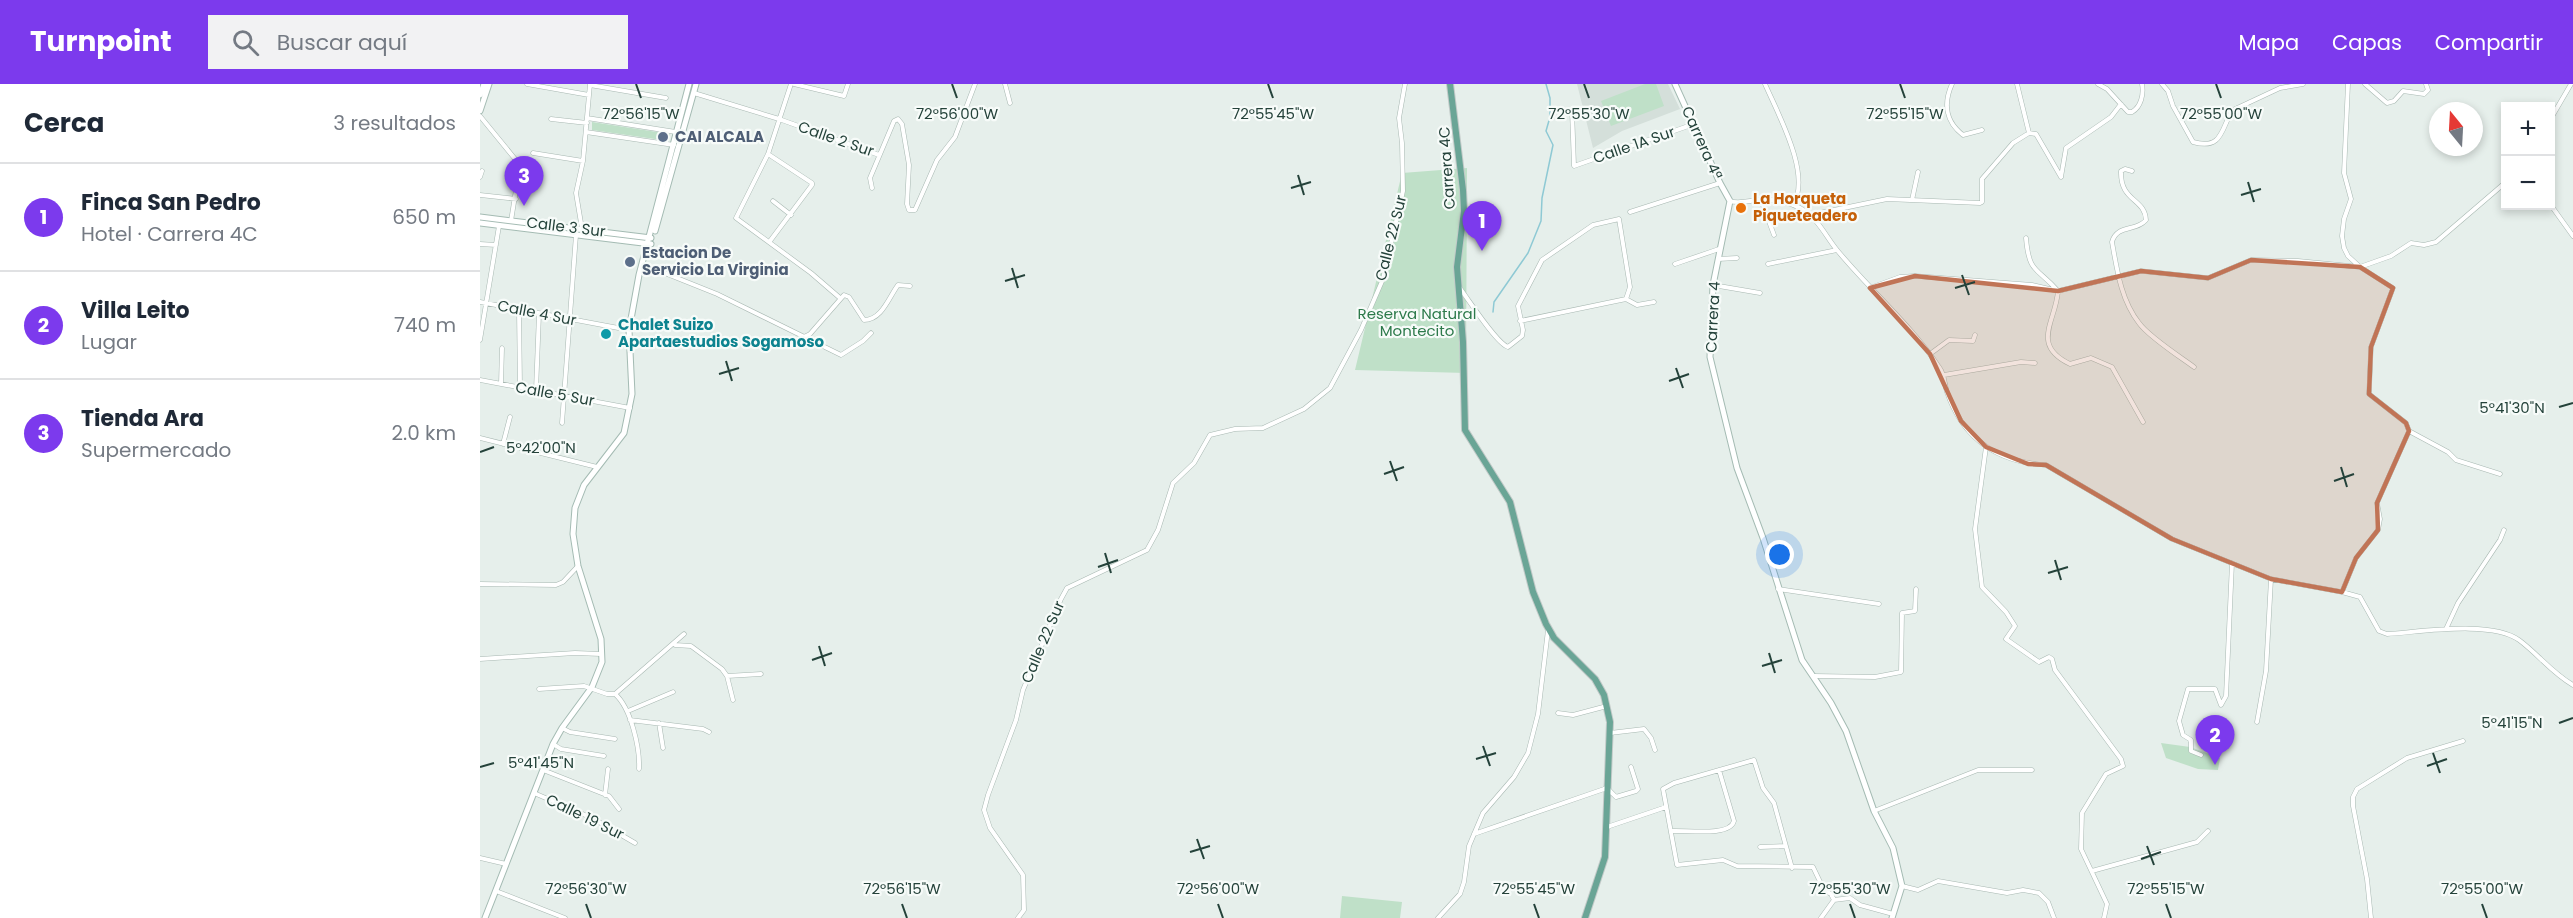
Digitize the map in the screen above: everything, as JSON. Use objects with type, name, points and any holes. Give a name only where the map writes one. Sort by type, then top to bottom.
[{"type":"main road","name":"Carrera 4C","points":[[1450,84],[1464,211],[1456,267],[1465,430],[1510,502],[1533,592],[1549,629],[1554,638],[1595,679],[1607,706],[1610,733],[1605,857],[1585,918]]},
{"type":"street","points":[[480,95],[484,84]]},
{"type":"street","points":[[480,111],[489,84]]},
{"type":"street","points":[[526,84],[590,95]]},
{"type":"street","points":[[485,918],[553,744],[592,687],[602,662],[601,639],[578,566],[573,534],[575,508],[584,485],[624,433],[632,394],[629,330],[674,145],[680,133],[689,84]]},
{"type":"street","points":[[650,241],[696,84]]},
{"type":"street","points":[[840,298],[769,241],[736,218],[768,154],[792,84],[844,96],[848,84]]},
{"type":"street","name":"Calle 2 Sur","points":[[694,93],[779,119],[879,155],[894,121],[898,119],[902,124],[909,165],[907,204],[909,210],[915,210],[938,160],[955,137],[975,84]]},
{"type":"street","points":[[1005,84],[1011,103]]},
{"type":"street","name":"Calle 22 Sur","points":[[1018,918],[1024,910],[1023,875],[994,836],[986,822],[984,810],[1016,720],[1023,690],[1061,599],[1067,588],[1147,549],[1158,530],[1173,483],[1194,463],[1210,435],[1235,429],[1263,428],[1305,410],[1330,388],[1361,330],[1383,279],[1403,191],[1403,153],[1399,118],[1404,84]]},
{"type":"street","name":"Carrera 4ª","points":[[1675,84],[1730,201]]},
{"type":"street","points":[[1765,84],[1797,169],[1800,184],[1798,198],[1793,205]]},
{"type":"street","points":[[1952,84],[1947,105],[1952,126],[1963,135],[1982,130]]},
{"type":"street","points":[[2017,84],[2029,133]]},
{"type":"street","points":[[2098,84],[2107,89],[2128,112],[2137,110],[2143,94],[2142,84]]},
{"type":"street","points":[[2162,84],[2168,91],[2173,106],[2189,136],[2193,142],[2200,144],[2216,141],[2222,134],[2233,110],[2267,97],[2280,88],[2303,84]]},
{"type":"street","points":[[2348,84],[2348,125],[2344,173],[2351,199],[2344,219],[2342,236],[2348,256],[2360,267],[2393,288],[2371,347],[2369,394],[2406,423],[2409,431],[2448,452],[2456,460],[2500,474]]},
{"type":"street","points":[[2365,84],[2387,104],[2394,101],[2403,91],[2424,94],[2428,90],[2426,84]]},
{"type":"street","points":[[2555,111],[2571,84]]},
{"type":"street","points":[[582,229],[576,193],[583,161],[590,85],[666,98]]},
{"type":"street","points":[[1810,215],[1887,199],[1980,203],[1982,202],[1982,179],[2013,143],[2029,133],[2036,135],[2061,177],[2066,148],[2111,117],[2121,104]]},
{"type":"street","name":"Calle 1A Sur","points":[[1572,110],[1574,166],[1694,124]]},
{"type":"street","points":[[480,116],[519,162],[520,174],[511,221]]},
{"type":"street","points":[[587,118],[680,133]]},
{"type":"street","points":[[551,119],[587,123]]},
{"type":"street","points":[[586,132],[674,145]]},
{"type":"street","points":[[533,153],[583,161]]},
{"type":"street","points":[[768,154],[812,183],[791,215],[769,241]]},
{"type":"street","points":[[872,188],[870,178],[879,155]]},
{"type":"street","points":[[2132,171],[2125,169],[2121,171],[2123,188],[2125,194],[2144,209],[2146,220],[2142,225],[2118,232],[2112,242],[2123,293],[2139,323],[2194,367]]},
{"type":"street","points":[[480,177],[482,171]]},
{"type":"street","points":[[1912,200],[1918,172]]},
{"type":"street","points":[[1630,212],[1720,183]]},
{"type":"street","points":[[1870,288],[1900,277],[1915,276],[2032,285],[2058,291],[2141,271],[2208,278],[2251,260],[2298,261],[2360,267],[2391,256],[2411,243],[2424,245],[2436,242],[2501,185]]},
{"type":"street","points":[[480,195],[516,199]]},
{"type":"street","points":[[1761,200],[1774,235]]},
{"type":"street","points":[[1730,201],[1776,200],[1793,205],[1810,215],[1837,250],[1930,354],[1944,375],[1947,392],[1969,435],[1986,447],[2028,464],[2046,465],[2172,539],[2271,579],[2360,597],[2366,603],[2379,631],[2387,634],[2446,629],[2498,631],[2512,636],[2573,685]]},
{"type":"street","points":[[773,201],[791,215]]},
{"type":"street","name":"Carrera 4","points":[[1730,201],[1713,285],[1710,357],[1737,468],[1763,537],[1802,660],[1846,731],[1874,811],[1893,848],[1902,886]]},
{"type":"street","points":[[2554,210],[2573,236]]},
{"type":"street","name":"Calle 3 Sur","points":[[480,217],[582,229],[650,241]]},
{"type":"street","points":[[1458,286],[1502,345],[1508,347],[1522,336],[1518,306],[1542,260],[1593,225],[1619,219],[1630,287],[1626,299]]},
{"type":"street","name":"Calle 3 Sur","points":[[480,223],[650,241]]},
{"type":"street","points":[[480,340],[499,225]]},
{"type":"street","points":[[562,423],[562,395],[576,234]]},
{"type":"street","points":[[2026,238],[2027,257],[2032,267],[2048,279],[2058,291]]},
{"type":"street","points":[[480,244],[496,245]]},
{"type":"street","points":[[1675,264],[1719,249]]},
{"type":"street","points":[[1768,264],[1837,250]]},
{"type":"street","points":[[1718,259],[1737,258]]},
{"type":"street","points":[[644,264],[717,294],[841,356],[871,333]]},
{"type":"street","points":[[804,337],[810,334],[844,295],[849,297],[864,320],[867,320],[886,304],[898,285],[910,286]]},
{"type":"street","points":[[1713,285],[1760,293]]},
{"type":"street","points":[[2058,291],[2048,327],[2048,341],[2057,358],[2070,364],[2091,358],[2112,367],[2143,422]]},
{"type":"street","points":[[1520,321],[1626,299],[1637,305],[1654,302]]},
{"type":"street","name":"Calle 4 Sur","points":[[480,302],[629,330]]},
{"type":"street","points":[[519,310],[520,387]]},
{"type":"street","points":[[536,390],[539,314]]},
{"type":"street","points":[[1930,354],[1949,340],[1972,341],[1975,335]]},
{"type":"street","points":[[501,384],[502,348]]},
{"type":"street","points":[[1944,375],[2021,362],[2035,363]]},
{"type":"street","name":"Calle 5 Sur","points":[[480,380],[630,408]]},
{"type":"street","points":[[503,444],[510,417]]},
{"type":"street","points":[[2342,592],[2356,558],[2378,530],[2380,519],[2377,503],[2409,431]]},
{"type":"street","points":[[480,438],[597,467]]},
{"type":"street","points":[[1986,447],[1975,529],[1982,587],[2006,612],[2015,626],[2006,639],[2039,662],[2049,657],[2052,659],[2055,670],[2121,759],[2123,766],[2106,774],[2082,813],[2081,849],[2107,904],[2104,918]]},
{"type":"street","points":[[2446,629],[2458,603],[2500,540],[2504,530]]},
{"type":"street","points":[[2201,755],[2191,751],[2191,740],[2183,735],[2179,721],[2188,689],[2215,689],[2221,705],[2226,696],[2232,563]]},
{"type":"street","points":[[480,584],[556,585],[563,582],[578,566]]},
{"type":"street","points":[[2257,722],[2266,671],[2271,579]]},
{"type":"street","points":[[1778,589],[1879,604]]},
{"type":"street","points":[[1814,676],[1875,677],[1902,672],[1902,613],[1915,611],[1916,589]]},
{"type":"street","points":[[1438,918],[1460,894],[1473,834],[1483,813],[1514,777],[1528,753],[1538,714],[1549,629]]},
{"type":"street","points":[[539,689],[592,687],[607,694],[615,694],[675,645],[684,634]]},
{"type":"street","points":[[675,645],[691,646],[722,669],[727,676],[733,700]]},
{"type":"street","points":[[480,659],[575,653],[602,654]]},
{"type":"street","points":[[727,676],[761,674]]},
{"type":"street","points":[[628,711],[673,692]]},
{"type":"street","points":[[615,694],[622,700],[628,711],[639,755],[639,769]]},
{"type":"street","points":[[1558,713],[1573,715],[1607,706]]},
{"type":"street","points":[[630,720],[703,729],[709,732]]},
{"type":"street","points":[[659,723],[663,748]]},
{"type":"street","points":[[562,728],[570,732],[615,739]]},
{"type":"street","points":[[1610,733],[1644,729],[1651,738],[1655,750]]},
{"type":"street","points":[[2371,918],[2367,879],[2353,806],[2353,797],[2357,789],[2407,758],[2463,741]]},
{"type":"street","points":[[553,744],[561,749],[604,756]]},
{"type":"street","points":[[1792,868],[1774,803],[1763,788],[1754,760],[1674,783],[1663,789],[1677,865],[1723,860],[1737,866],[1792,868],[1813,867],[1824,890],[1832,894],[1834,900]]},
{"type":"street","points":[[1473,834],[1607,788],[1616,797],[1636,791],[1638,789],[1631,767]]},
{"type":"street","points":[[605,795],[608,769]]},
{"type":"street","points":[[543,770],[605,795],[620,809]]},
{"type":"street","points":[[1672,831],[1702,832],[1728,829],[1733,825],[1734,821],[1719,770]]},
{"type":"street","points":[[1874,811],[1978,770],[2032,770]]},
{"type":"street","name":"Calle 19 Sur","points":[[534,793],[592,818],[635,843]]},
{"type":"street","points":[[1607,827],[1666,807]]},
{"type":"street","points":[[2092,871],[2197,842],[2208,831]]},
{"type":"street","points":[[1760,847],[1786,846]]},
{"type":"street","points":[[480,858],[506,864]]},
{"type":"street","points":[[1821,918],[1834,900],[1850,898],[1860,905],[1894,913],[1902,886],[1918,890],[1938,881],[2007,893],[2023,890],[2039,893],[2048,902],[2054,918]]},
{"type":"street","points":[[496,891],[566,918]]},
{"type":"highlighted area","points":[[2251,260],[2360,267],[2393,288],[2371,347],[2369,394],[2406,423],[2409,431],[2377,503],[2378,530],[2356,558],[2342,592],[2271,579],[2172,539],[2046,465],[2028,464],[1986,447],[1961,421],[1930,354],[1870,288],[1915,276],[2058,291],[2141,271],[2208,278]]},
{"type":"shaded area","points":[[1577,84],[1668,84],[1680,109],[1622,131],[1593,148]]},
{"type":"green space","points":[[1645,84],[1656,84],[1664,106],[1611,126],[1601,101]]},
{"type":"green space","points":[[592,122],[670,134],[669,141],[592,130]]},
{"type":"green space","name":"Reserva Natural Montecito","points":[[1467,168],[1466,373],[1355,370],[1402,173]]},
{"type":"green space","points":[[2161,743],[2190,747],[2220,758],[2218,770],[2198,769],[2166,758]]},
{"type":"green space","points":[[1342,896],[1402,902],[1400,918],[1340,918]]},
{"type":"waterway","points":[[1493,312],[1494,302],[1528,253],[1541,221],[1542,198],[1553,145],[1546,131],[1550,117],[1550,98],[1546,84]]},
{"type":"place","name":"CAI ALCALA","points":[[663,137]]},
{"type":"place","name":"Tienda Ara","points":[[524,206]]},
{"type":"place","name":"La Horqueta Piqueteadero","points":[[1741,208]]},
{"type":"place","name":"Finca San Pedro","points":[[1482,251]]},
{"type":"place","name":"Estacion De Servicio La Virginia","points":[[630,262]]},
{"type":"place","name":"Chalet Suizo Apartaestudios Sogamoso","points":[[606,334]]},
{"type":"place","name":"Villa Leito","points":[[2215,765]]}]
